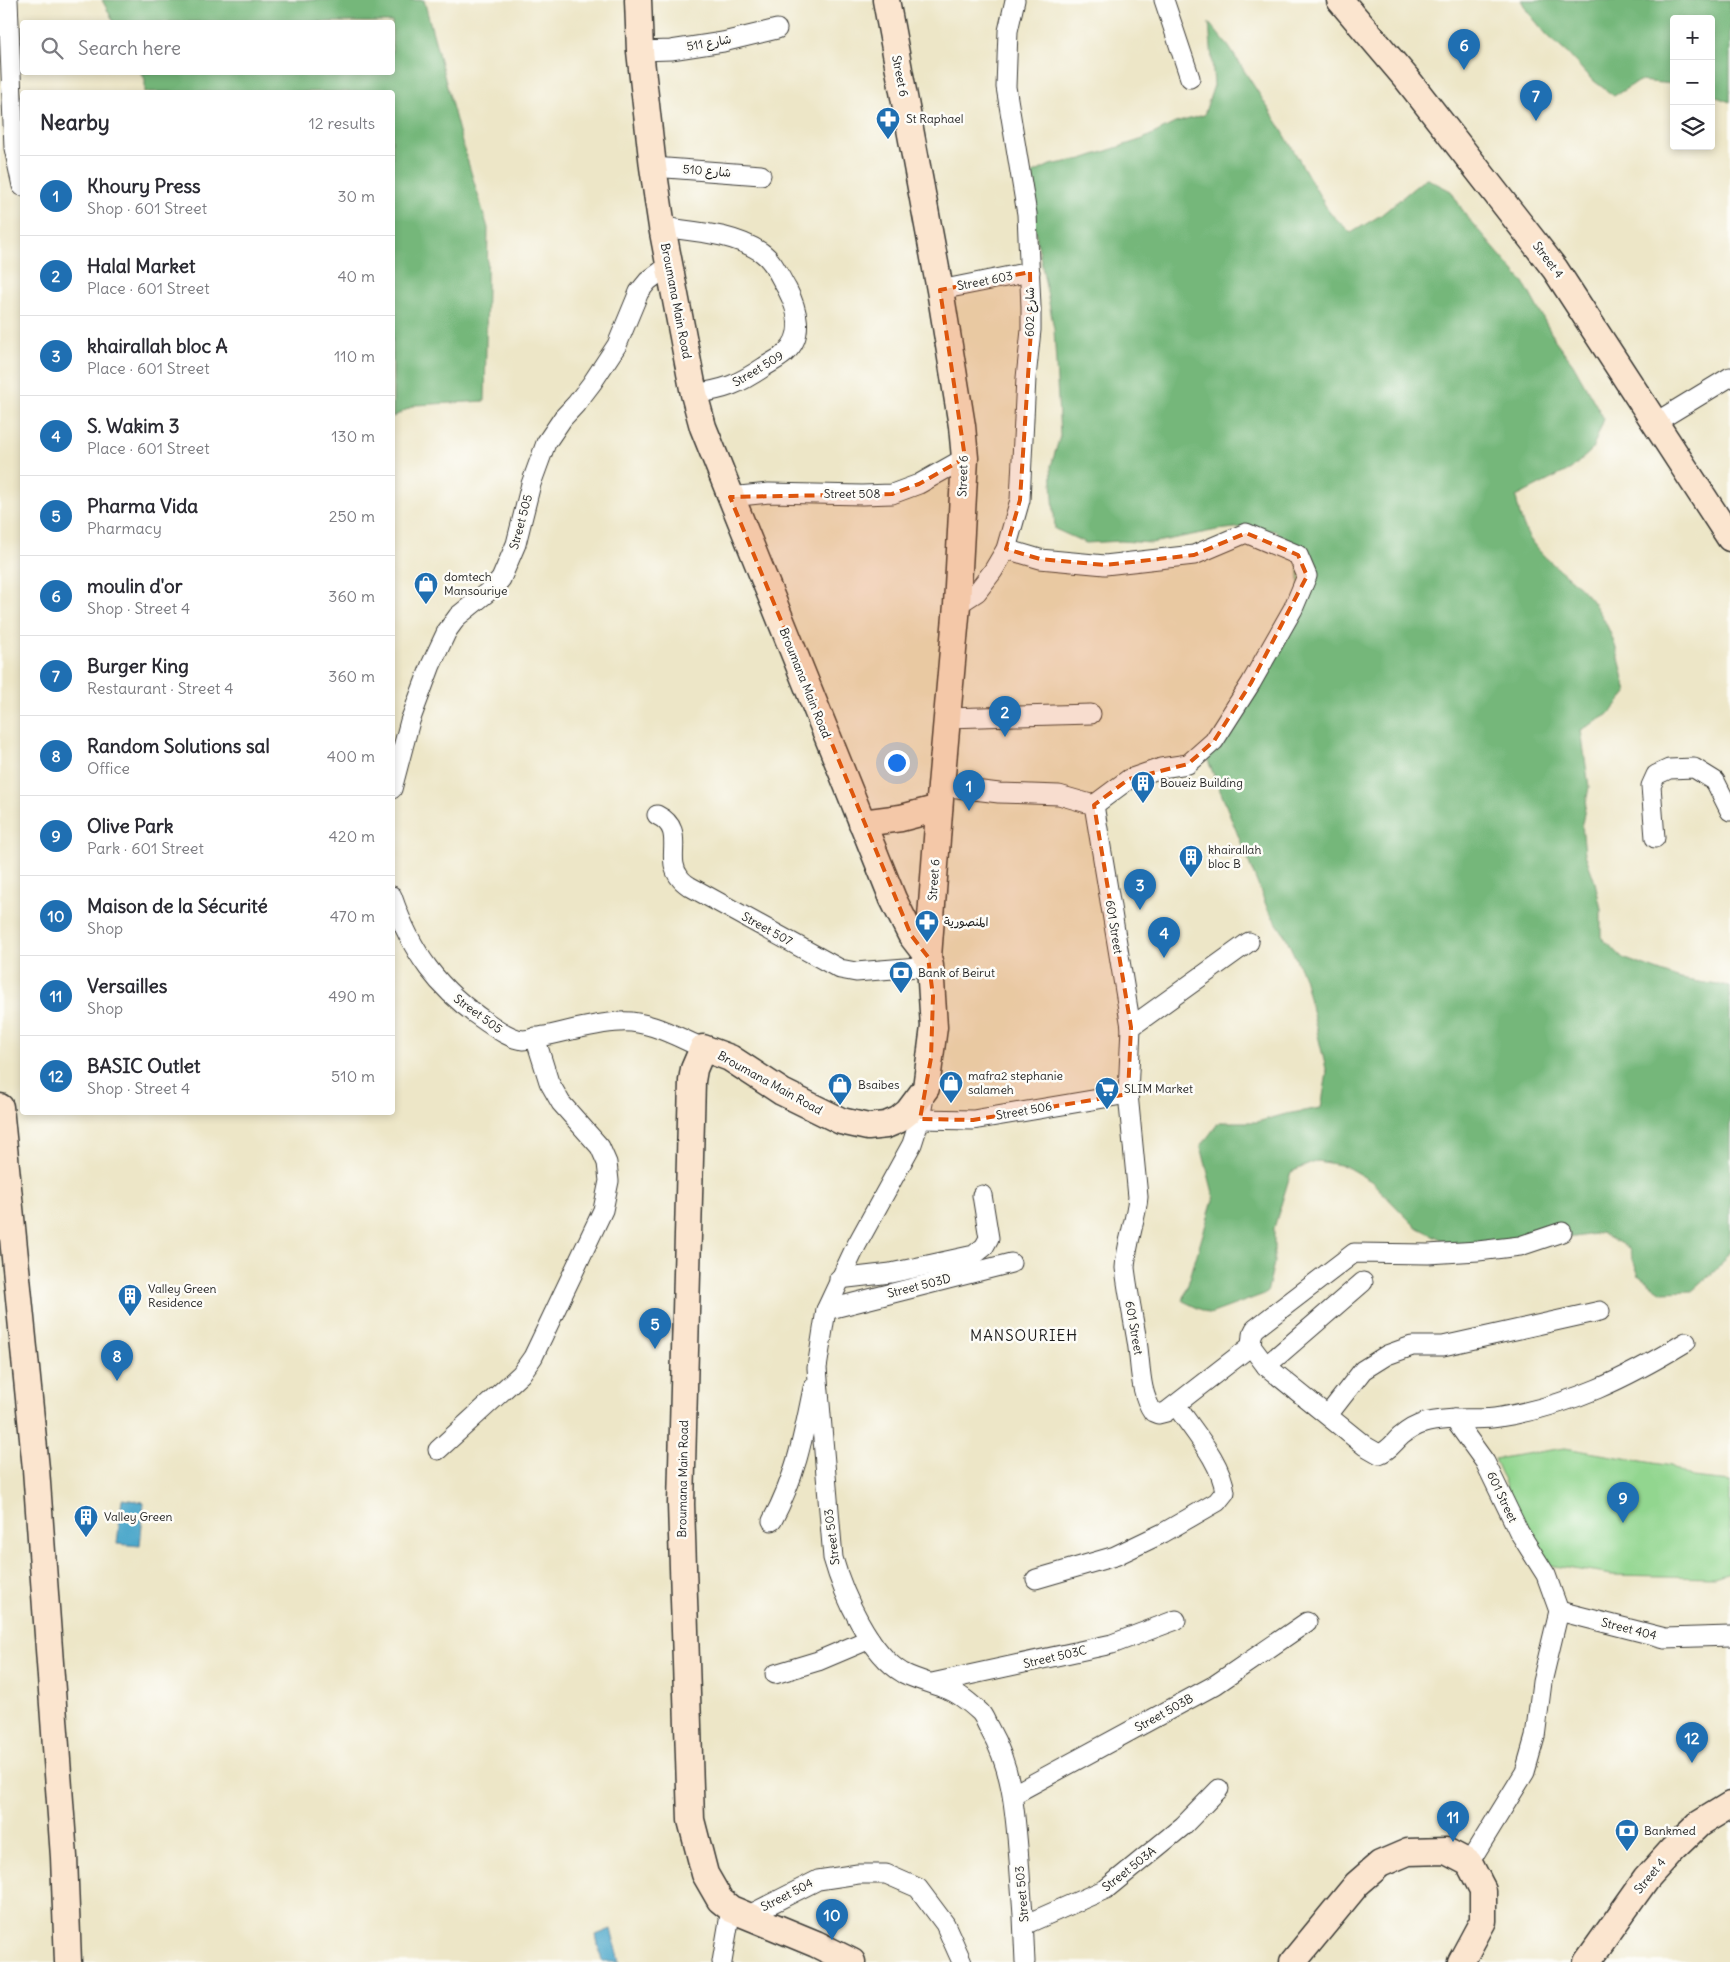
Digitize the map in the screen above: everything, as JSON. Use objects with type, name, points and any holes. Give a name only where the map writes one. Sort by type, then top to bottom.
[{"type":"street","points":[[8,0],[14,148],[20,176]]},
{"type":"street","name":"Broumana Main Road","points":[[638,0],[640,51],[662,227],[694,394],[703,427],[893,899],[910,935],[929,962],[934,1027],[926,1088],[908,1112],[898,1120],[886,1125],[868,1126],[841,1121],[782,1092],[730,1058],[703,1048],[692,1081],[681,1504],[690,1810],[696,1847],[705,1874],[720,1900],[739,1912],[816,1944],[852,1962]]},
{"type":"street","name":"Street 6","points":[[886,0],[940,290],[962,426],[965,458],[957,605],[940,797],[929,962]]},
{"type":"street","name":"شارع 602","points":[[957,605],[976,592],[993,571],[1006,549],[1020,500],[1031,330],[1026,214],[1006,87],[1008,31],[1014,0]]},
{"type":"street","points":[[1164,0],[1190,78]]},
{"type":"street","name":"Street 4","points":[[1340,0],[1407,79],[1555,268],[1730,538]]},
{"type":"street","name":"شارع 511","points":[[640,51],[671,50],[723,42],[778,29]]},
{"type":"street","name":"شارع 510","points":[[653,167],[761,175]]},
{"type":"street","name":"Street 509","points":[[662,227],[715,234],[734,239],[762,253],[772,263],[788,292],[798,318],[795,338],[787,352],[740,383],[719,390],[694,394]]},
{"type":"street","name":"Street 505","points":[[395,778],[410,721],[431,665],[447,632],[458,616],[494,588],[501,579],[516,544],[529,492],[546,444],[563,418],[603,368],[622,335],[639,292],[648,281],[664,269],[668,262]]},
{"type":"street","name":"Street 603","points":[[940,290],[1030,272]]},
{"type":"street","points":[[1656,422],[1730,377]]},
{"type":"street","name":"Street 508","points":[[730,497],[769,493],[892,494],[919,484],[965,458]]},
{"type":"street","points":[[862,823],[901,818],[940,797],[999,794],[1059,795],[1094,806],[1129,779],[1160,768],[1188,764],[1214,741],[1251,683],[1292,609],[1307,576],[1298,555],[1246,533],[1194,555],[1104,565],[1040,559],[1006,549]]},
{"type":"street","points":[[947,718],[1091,714]]},
{"type":"street","points":[[1655,838],[1650,786],[1656,775],[1669,769],[1694,768],[1715,781],[1730,811]]},
{"type":"street","name":"601 Street","points":[[1094,806],[1130,1027],[1128,1094],[1138,1197],[1137,1210],[1126,1256],[1127,1288],[1146,1399],[1153,1412],[1158,1414],[1166,1412],[1251,1346]]},
{"type":"street","name":"Street 507","points":[[657,814],[668,823],[675,839],[673,858],[680,878],[689,886],[794,944],[840,969],[856,972],[929,962]]},
{"type":"street","points":[[893,899],[907,898],[934,886]]},
{"type":"street","name":"Street 505","points":[[395,905],[413,947],[428,970],[467,1009],[500,1031],[523,1040],[621,1021],[663,1030],[703,1048]]},
{"type":"street","points":[[1130,1027],[1249,942]]},
{"type":"street","points":[[438,1450],[521,1374],[533,1357],[603,1210],[609,1181],[607,1163],[600,1147],[561,1103],[549,1082],[535,1037]]},
{"type":"street","name":"Street 503","points":[[926,1088],[920,1119],[912,1144],[839,1279],[826,1310],[817,1368],[833,1558],[840,1583],[870,1639],[886,1661],[903,1673],[951,1690],[981,1713],[1005,1760],[1014,1794],[1026,1962]]},
{"type":"street","name":"Street 506","points":[[920,1119],[973,1120],[1128,1094]]},
{"type":"street","points":[[0,1107],[36,1469],[63,1847],[67,1962]]},
{"type":"street","points":[[839,1279],[891,1273],[974,1255],[984,1247],[989,1238],[982,1195]]},
{"type":"street","points":[[1562,1232],[1520,1246],[1478,1252],[1428,1254],[1354,1253],[1255,1329],[1252,1334],[1251,1346],[1266,1366],[1365,1446],[1379,1454],[1388,1450],[1399,1438],[1426,1421],[1454,1418],[1498,1418],[1559,1404],[1599,1390],[1639,1370],[1686,1342]]},
{"type":"street","name":"Street 503D","points":[[826,1310],[1011,1263]]},
{"type":"street","points":[[1266,1366],[1363,1282]]},
{"type":"street","points":[[1328,1415],[1363,1370],[1387,1355],[1412,1346],[1443,1346],[1600,1311]]},
{"type":"street","points":[[772,1521],[781,1504],[798,1459],[817,1368]]},
{"type":"street","points":[[1036,1579],[1115,1556],[1163,1533],[1217,1502],[1225,1492],[1223,1480],[1217,1466],[1176,1405]]},
{"type":"street","name":"601 Street","points":[[1454,1418],[1485,1462],[1519,1532],[1546,1575],[1559,1612]]},
{"type":"street","points":[[1469,1863],[1525,1772],[1535,1737],[1542,1682],[1559,1612]]},
{"type":"street","name":"Street 404","points":[[1559,1612],[1664,1638],[1730,1636]]},
{"type":"street","name":"Street 503C","points":[[931,1684],[1112,1644],[1176,1620]]},
{"type":"street","name":"Street 503B","points":[[1014,1794],[1215,1686],[1307,1622]]},
{"type":"street","points":[[775,1674],[818,1661],[870,1639]]},
{"type":"street","name":"Street 503A","points":[[1024,1925],[1106,1889],[1183,1826],[1219,1789]]},
{"type":"street","name":"Street 4","points":[[1587,1962],[1646,1879],[1673,1849],[1699,1824],[1730,1805]]},
{"type":"street","points":[[1293,1962],[1357,1884],[1380,1864],[1408,1852],[1446,1850],[1469,1863],[1483,1890],[1483,1921],[1461,1962]]},
{"type":"street","name":"Street 504","points":[[739,1912],[818,1880],[858,1874],[886,1874],[918,1888],[945,1924],[962,1962]]},
{"type":"street","points":[[722,1962],[739,1912]]},
{"type":"highlighted area","points":[[1030,272],[1031,330],[1020,500],[1006,549],[1040,559],[1105,565],[1194,555],[1246,533],[1298,555],[1307,576],[1251,683],[1214,741],[1188,764],[1129,779],[1094,805],[1131,1027],[1128,1094],[973,1120],[920,1119],[931,1058],[933,996],[928,957],[911,935],[730,497],[892,494],[919,484],[965,458],[940,290]]},
{"type":"green space","points":[[102,0],[424,0],[461,139],[488,228],[485,401],[415,405],[395,416],[395,90],[145,90],[145,79],[142,75],[395,75],[395,20],[113,20]]},
{"type":"green space","points":[[1521,0],[1730,0],[1730,102],[1715,96],[1715,15],[1670,15],[1670,84],[1639,81],[1614,96],[1590,78],[1547,35],[1527,11]]},
{"type":"green space","points":[[1209,23],[1229,47],[1279,125],[1329,212],[1351,233],[1381,215],[1426,178],[1451,191],[1466,216],[1524,283],[1555,340],[1573,364],[1604,419],[1592,450],[1571,469],[1516,497],[1521,520],[1537,548],[1584,591],[1605,622],[1615,645],[1627,693],[1608,715],[1581,730],[1589,787],[1582,824],[1585,854],[1595,882],[1601,909],[1601,937],[1623,958],[1680,979],[1730,987],[1730,1251],[1718,1268],[1692,1291],[1662,1292],[1639,1276],[1629,1248],[1601,1233],[1468,1253],[1415,1226],[1371,1181],[1345,1166],[1317,1161],[1291,1172],[1274,1228],[1274,1263],[1267,1293],[1210,1314],[1183,1301],[1214,1197],[1201,1146],[1219,1122],[1257,1122],[1286,1114],[1321,1108],[1327,1073],[1304,977],[1286,937],[1268,910],[1205,753],[1299,603],[1298,547],[1275,531],[1244,527],[1217,530],[1151,543],[1121,541],[1086,543],[1055,529],[1051,466],[1060,436],[1054,329],[1025,177],[1050,165],[1082,159],[1143,139],[1175,123],[1204,115],[1214,85]]},
{"type":"green space","points":[[1565,1448],[1671,1466],[1692,1478],[1730,1482],[1730,1572],[1714,1577],[1612,1575],[1541,1564],[1494,1459]]},
{"type":"water","points":[[122,1499],[144,1502],[140,1546],[117,1544]]},
{"type":"water","points":[[611,1929],[619,1962],[602,1962],[596,1935]]},
{"type":"place","name":"moulin d'or","points":[[1464,70]]},
{"type":"place","name":"Burger King","points":[[1536,121]]},
{"type":"place","name":"St Raphael","points":[[888,140]]},
{"type":"place","name":"domtech Mansouriye","points":[[426,605]]},
{"type":"place","name":"Halal Market","points":[[1005,737]]},
{"type":"place","name":"Boueiz Building","points":[[1143,804]]},
{"type":"place","name":"Khoury Press","points":[[969,811]]},
{"type":"place","name":"khairallah bloc B","points":[[1191,878]]},
{"type":"place","name":"khairallah bloc A","points":[[1140,910]]},
{"type":"place","name":"المنصورية","points":[[927,943]]},
{"type":"place","name":"S. Wakim 3","points":[[1164,958]]},
{"type":"place","name":"Bank of Beirut","points":[[901,994]]},
{"type":"place","name":"mafra2 stephanie salameh","points":[[951,1104]]},
{"type":"place","name":"Bsaibes","points":[[840,1106]]},
{"type":"place","name":"SLIM Market","points":[[1107,1110]]},
{"type":"place","name":"Valley Green Residence","points":[[130,1317]]},
{"type":"place","name":"Pharma Vida","points":[[655,1349]]},
{"type":"place","name":"Random Solutions sal","points":[[117,1381]]},
{"type":"place","name":"Olive Park","points":[[1623,1523]]},
{"type":"place","name":"Valley Green","points":[[86,1538]]},
{"type":"place","name":"BASIC Outlet","points":[[1692,1763]]},
{"type":"place","name":"Versailles","points":[[1453,1842]]},
{"type":"place","name":"Bankmed","points":[[1627,1852]]},
{"type":"place","name":"Maison de la Sécurité","points":[[832,1940]]},
{"type":"district","name":"MANSOURIEH","points":[[1024,1336]]}]
